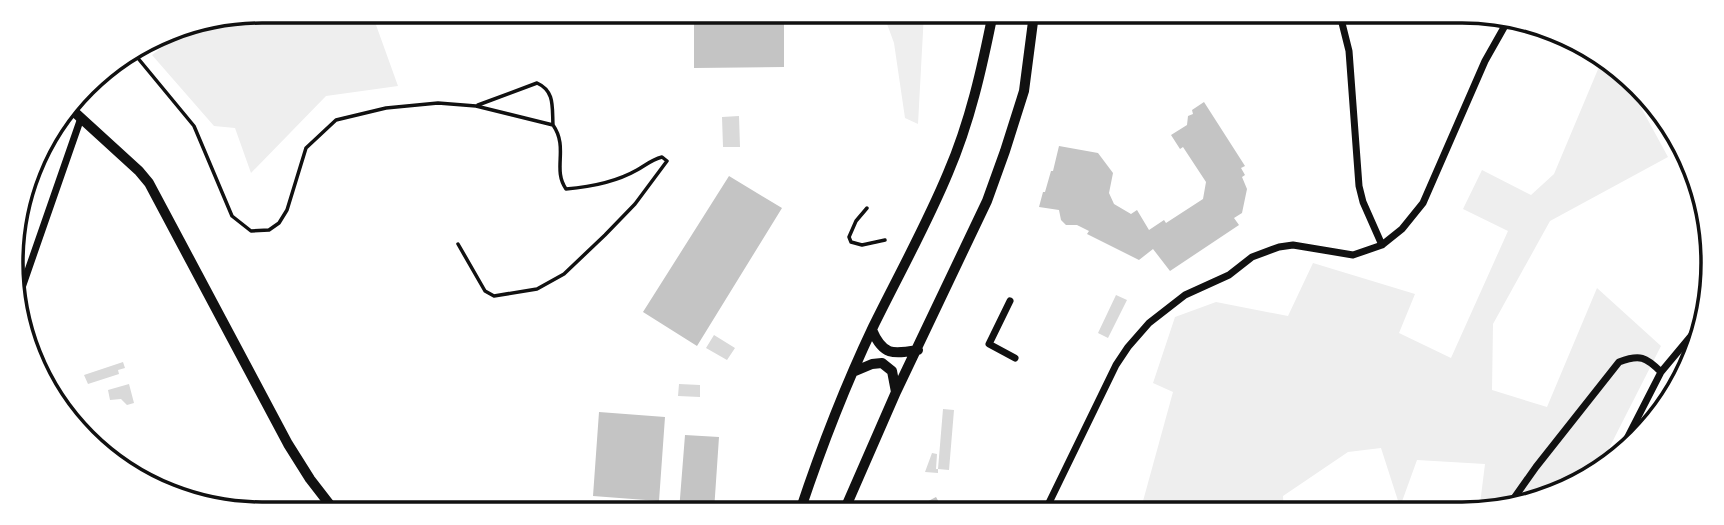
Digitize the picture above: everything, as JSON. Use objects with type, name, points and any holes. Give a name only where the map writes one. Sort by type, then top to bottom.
[{"type":"main road","points":[[803,502],[853,372],[949,172],[982,68],[991,23]]},
{"type":"main road","points":[[848,502],[896,392],[987,201],[1024,91],[1033,23]]},
{"type":"main road","points":[[75,113],[149,183],[288,444],[328,502]]},
{"type":"main road","points":[[872,330],[886,351],[898,353],[918,350]]},
{"type":"main road","points":[[853,372],[882,363],[892,371],[896,392]]},
{"type":"street","points":[[1342,23],[1349,51],[1359,186],[1382,245]]},
{"type":"street","points":[[1049,502],[1116,365],[1149,323],[1185,295],[1229,275],[1252,257],[1265,251],[1293,246],[1353,255],[1382,245],[1402,229],[1423,203],[1485,61],[1504,27]]},
{"type":"street","points":[[24,283],[81,118]]},
{"type":"street","points":[[1010,302],[989,344],[1015,358]]},
{"type":"street","points":[[1630,433],[1661,372],[1690,338]]},
{"type":"street","points":[[1516,495],[1619,362],[1640,358],[1649,360],[1661,372]]},
{"type":"lane","points":[[138,58],[194,126],[232,215],[251,231],[269,230],[279,223],[287,210],[306,148],[336,120],[386,108],[438,103],[476,106],[553,125]]},
{"type":"lane","points":[[458,244],[485,291],[494,296],[537,289],[564,274],[605,235],[635,204],[667,161],[662,157],[651,160],[637,170],[595,186],[566,189],[562,184],[560,170],[562,143],[553,125],[552,98],[547,87],[537,83],[476,106]]},
{"type":"lane","points":[[867,208],[856,221],[849,237],[851,242],[862,244],[885,240]]},
{"type":"shaded area","points":[[262,23],[375,23],[398,86],[326,96],[251,173],[235,128],[214,126],[152,55],[171,41],[216,27]]},
{"type":"shaded area","points":[[887,23],[923,23],[918,124],[905,118],[894,43]]},
{"type":"shaded area","points":[[1599,66],[1637,99],[1668,157],[1550,221],[1493,324],[1492,390],[1547,407],[1597,288],[1661,346],[1607,453],[1568,478],[1539,490],[1493,500],[1480,501],[1485,464],[1417,460],[1402,502],[1398,502],[1381,448],[1348,452],[1283,496],[1283,502],[1143,502],[1173,392],[1153,383],[1175,317],[1216,302],[1288,316],[1313,263],[1415,294],[1399,333],[1451,358],[1508,231],[1463,209],[1482,170],[1531,195],[1554,174]]},
{"type":"shaded area","points":[[739,116],[740,147],[723,147],[722,117]]},
{"type":"shaded area","points":[[1116,295],[1127,300],[1108,338],[1098,333]]},
{"type":"shaded area","points":[[714,335],[735,348],[727,360],[706,348]]},
{"type":"shaded area","points":[[123,362],[125,368],[118,370],[119,374],[88,384],[84,375]]},
{"type":"shaded area","points":[[129,384],[134,403],[127,405],[121,399],[110,400],[108,390]]},
{"type":"shaded area","points":[[679,384],[700,385],[700,397],[678,396]]},
{"type":"shaded area","points":[[943,409],[954,410],[949,470],[938,469]]},
{"type":"shaded area","points":[[932,453],[937,454],[938,473],[925,472]]},
{"type":"building","points":[[694,23],[784,23],[784,67],[694,68]]},
{"type":"building","points":[[1204,102],[1245,166],[1241,168],[1247,189],[1242,213],[1234,218],[1239,225],[1170,271],[1153,249],[1139,260],[1087,234],[1089,231],[1077,225],[1066,225],[1061,220],[1059,210],[1039,207],[1059,146],[1098,153],[1113,173],[1109,193],[1114,204],[1131,214],[1137,210],[1149,230],[1164,220],[1166,223],[1203,199],[1206,182],[1183,147],[1180,149],[1171,135],[1187,125],[1188,116],[1193,114],[1192,110]]},
{"type":"building","points":[[729,176],[782,208],[697,346],[643,312]]},
{"type":"building","points":[[599,412],[665,417],[659,501],[593,496]]},
{"type":"building","points":[[685,435],[719,437],[715,502],[680,502]]},
{"type":"building","points":[[936,497],[939,502],[926,502]]}]
